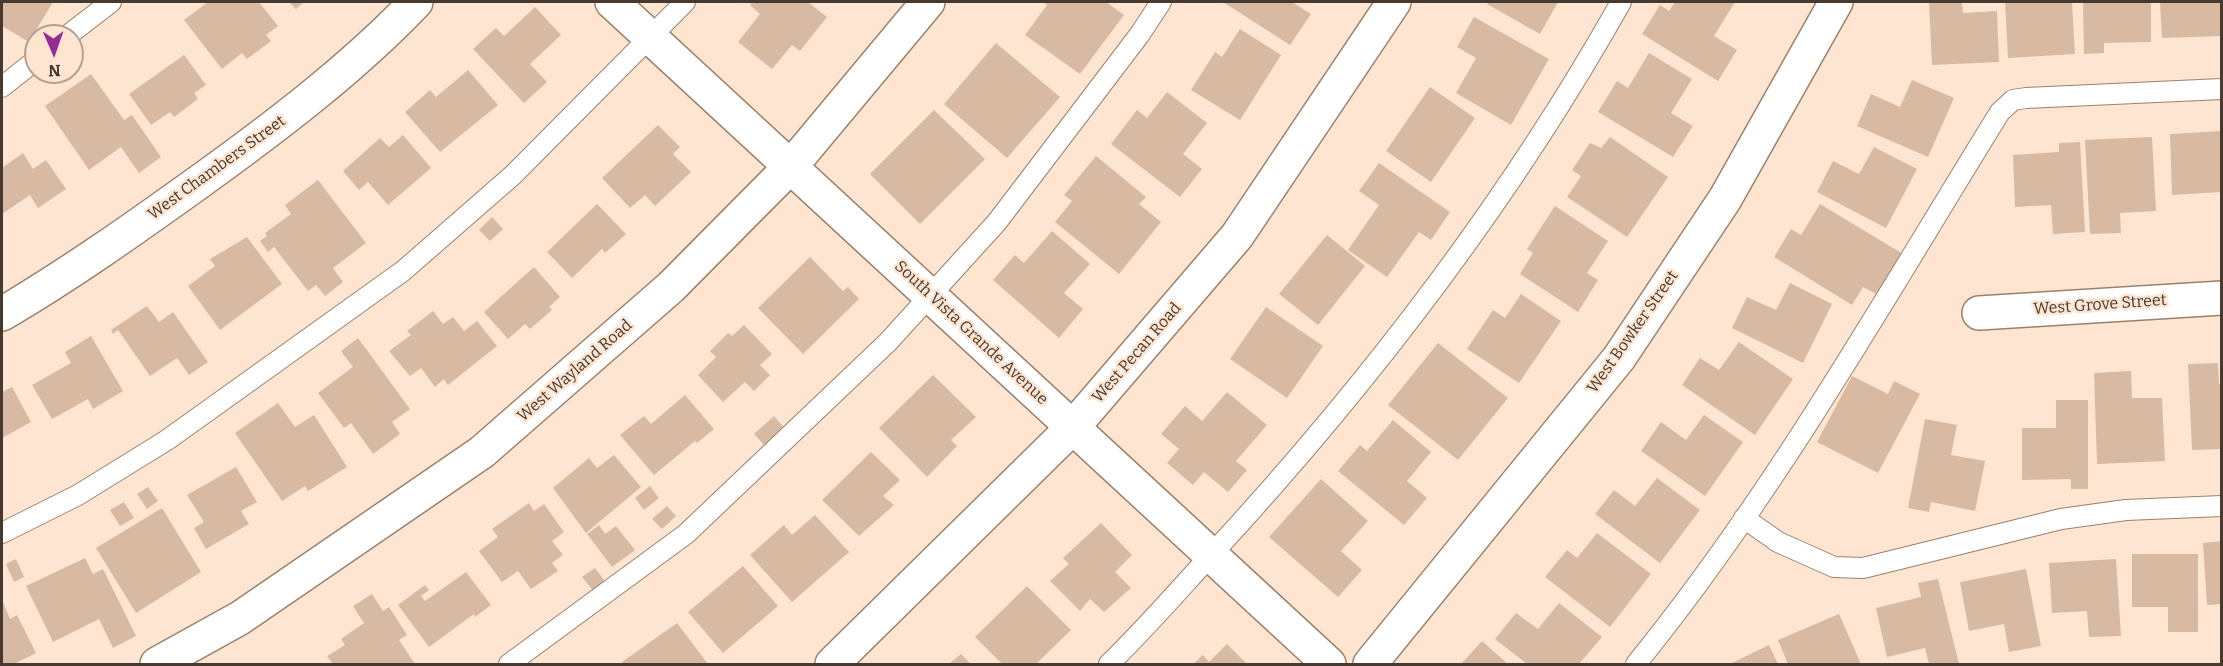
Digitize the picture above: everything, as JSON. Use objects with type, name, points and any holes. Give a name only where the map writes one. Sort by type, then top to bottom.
[{"type":"street","name":"West Chambers Street","points":[[2,314],[43,290],[135,228],[284,121],[416,2]]},
{"type":"street","name":"South Vista Grande Avenue","points":[[612,2],[792,165],[1072,428],[1329,664]]},
{"type":"street","name":"West Wayland Road","points":[[158,664],[240,618],[482,452],[671,287],[792,165],[928,2]]},
{"type":"street","name":"West Pecan Road","points":[[832,664],[1072,428],[1237,236],[1394,2]]},
{"type":"street","name":"West Bowker Street","points":[[1370,664],[1619,358],[1725,199],[1836,2]]},
{"type":"street","name":"West Grove Street","points":[[1980,313],[2222,298]]},
{"type":"lane","points":[[83,24],[111,2]]},
{"type":"lane","points":[[2,533],[78,495],[167,440],[403,271],[513,175],[579,110],[648,35],[685,2]]},
{"type":"lane","points":[[509,664],[686,534],[888,342],[997,222],[1140,34],[1161,2]]},
{"type":"lane","points":[[1108,664],[1302,454],[1427,300],[1516,172],[1621,2]]},
{"type":"lane","points":[[2,87],[24,70]]},
{"type":"lane","points":[[1636,664],[1668,625],[1744,518],[1810,419],[2000,112],[2013,100],[2222,89]]},
{"type":"lane","points":[[1744,518],[1778,542],[1834,567],[1863,568],[2061,519],[2126,510],[2222,506]]},
{"type":"building","points":[[2,2],[53,2],[40,24],[24,24],[24,39],[2,26]]},
{"type":"building","points":[[208,2],[259,2],[278,26],[266,35],[271,41],[247,59],[242,53],[222,69],[184,20]]},
{"type":"building","points":[[289,2],[304,2],[296,9]]},
{"type":"building","points":[[752,2],[808,2],[827,17],[800,51],[792,45],[772,69],[738,42],[760,14],[750,5]]},
{"type":"building","points":[[1043,2],[1106,2],[1124,15],[1080,74],[1025,35],[1047,5]]},
{"type":"building","points":[[1223,2],[1292,2],[1311,14],[1290,45]]},
{"type":"building","points":[[1489,2],[1558,2],[1540,34],[1487,4]]},
{"type":"building","points":[[1675,2],[1735,2],[1714,36],[1737,50],[1718,81],[1642,34],[1660,5],[1669,11]]},
{"type":"building","points":[[1929,2],[1962,2],[1963,13],[1997,11],[1999,62],[1932,65]]},
{"type":"building","points":[[2005,2],[2072,2],[2075,54],[2008,58]]},
{"type":"building","points":[[2083,2],[2151,2],[2151,42],[2104,43],[2104,53],[2084,54]]},
{"type":"building","points":[[2160,2],[2222,2],[2222,36],[2162,38]]},
{"type":"building","points":[[535,7],[561,35],[530,64],[547,82],[524,103],[473,49],[496,28],[504,36]]},
{"type":"building","points":[[1474,17],[1549,59],[1511,125],[1456,93],[1476,58],[1457,47]]},
{"type":"building","points":[[1240,29],[1281,55],[1240,120],[1191,90],[1215,52],[1222,57]]},
{"type":"building","points":[[996,43],[1060,97],[1007,158],[944,104]]},
{"type":"building","points":[[1649,53],[1692,79],[1671,113],[1693,126],[1673,157],[1598,112],[1617,81],[1628,88]]},
{"type":"building","points":[[184,55],[206,85],[194,93],[198,99],[174,117],[170,112],[151,125],[129,94]]},
{"type":"building","points":[[468,70],[498,105],[440,152],[405,112],[430,90],[436,97]]},
{"type":"building","points":[[91,74],[124,120],[132,115],[161,157],[139,173],[121,147],[89,170],[45,106],[77,84],[84,84],[84,79]]},
{"type":"building","points":[[1912,80],[1954,98],[1928,157],[1857,126],[1871,94],[1900,107]]},
{"type":"building","points":[[1430,87],[1475,118],[1431,182],[1386,151]]},
{"type":"building","points":[[1167,92],[1207,123],[1183,154],[1202,169],[1180,197],[1111,144],[1137,110],[1147,118]]},
{"type":"building","points":[[934,110],[985,159],[920,224],[870,174]]},
{"type":"building","points":[[658,125],[680,147],[673,154],[691,172],[655,206],[645,195],[630,208],[602,178]]},
{"type":"building","points":[[2222,131],[2222,192],[2172,195],[2170,134]]},
{"type":"building","points":[[403,135],[431,168],[388,205],[368,182],[359,190],[343,171],[380,138],[389,147]]},
{"type":"building","points":[[1610,137],[1668,177],[1627,237],[1567,197],[1581,176],[1572,170],[1590,143],[1601,148]]},
{"type":"building","points":[[2152,137],[2156,211],[2120,213],[2121,233],[2090,234],[2085,140]]},
{"type":"building","points":[[2080,142],[2085,232],[2053,234],[2051,205],[2015,207],[2013,155],[2059,152],[2059,143]]},
{"type":"building","points":[[1874,147],[1917,169],[1886,228],[1817,192],[1833,161],[1859,174]]},
{"type":"building","points":[[23,153],[33,169],[46,160],[66,189],[38,208],[30,195],[2,214],[2,168]]},
{"type":"building","points":[[1096,156],[1146,197],[1139,204],[1161,222],[1119,274],[1055,222],[1072,201],[1064,195]]},
{"type":"building","points":[[1379,163],[1450,212],[1431,240],[1419,232],[1387,277],[1348,250],[1379,205],[1359,191]]},
{"type":"building","points":[[318,180],[366,243],[333,268],[343,282],[325,296],[316,285],[308,291],[274,247],[268,252],[260,241],[267,236],[265,233],[291,214],[285,205]]},
{"type":"building","points":[[597,204],[626,234],[605,253],[602,249],[572,278],[547,252]]},
{"type":"building","points":[[1820,204],[1903,254],[1878,295],[1863,287],[1852,305],[1774,257],[1791,229],[1801,235]]},
{"type":"building","points":[[1555,206],[1608,241],[1587,273],[1598,280],[1578,312],[1520,274],[1533,253],[1527,249]]},
{"type":"building","points":[[492,217],[503,229],[490,241],[479,230]]},
{"type":"building","points":[[1052,231],[1090,264],[1064,293],[1083,309],[1059,338],[993,280],[1015,255],[1024,263]]},
{"type":"building","points":[[1327,235],[1365,266],[1318,325],[1279,294]]},
{"type":"building","points":[[247,237],[282,284],[220,330],[188,286],[215,266],[210,259]]},
{"type":"building","points":[[810,257],[843,291],[848,287],[859,299],[803,354],[758,308]]},
{"type":"building","points":[[534,267],[560,297],[549,307],[552,310],[530,329],[525,324],[508,339],[484,312]]},
{"type":"building","points":[[1790,283],[1832,304],[1803,363],[1732,328],[1747,297],[1776,310]]},
{"type":"building","points":[[1521,294],[1561,321],[1519,383],[1467,349],[1493,310],[1505,318]]},
{"type":"building","points":[[147,306],[159,322],[173,312],[208,362],[189,375],[177,358],[150,376],[118,330],[113,334],[111,330]]},
{"type":"building","points":[[1266,307],[1323,346],[1287,398],[1230,359]]},
{"type":"building","points":[[433,311],[443,324],[453,317],[464,331],[477,321],[497,346],[448,385],[444,379],[435,387],[421,368],[410,376],[389,351],[411,335],[407,331]]},
{"type":"building","points":[[744,325],[772,354],[760,365],[770,375],[754,391],[745,382],[723,402],[698,375],[716,357],[710,351],[728,333],[732,336]]},
{"type":"building","points":[[91,336],[123,391],[93,409],[88,399],[52,419],[32,385],[71,363],[65,352]]},
{"type":"building","points":[[358,338],[410,409],[392,422],[400,434],[373,454],[351,423],[344,428],[318,393],[353,367],[341,351]]},
{"type":"building","points":[[1739,342],[1793,379],[1755,435],[1682,385],[1700,358],[1719,370]]},
{"type":"building","points":[[1438,343],[1508,398],[1458,460],[1388,405]]},
{"type":"building","points":[[2218,363],[2219,384],[2222,384],[2222,449],[2192,450],[2188,364]]},
{"type":"building","points":[[2131,371],[2132,398],[2162,398],[2165,461],[2097,464],[2094,373]]},
{"type":"building","points":[[933,375],[976,417],[951,440],[957,446],[927,477],[879,428]]},
{"type":"building","points":[[1852,376],[1888,394],[1894,381],[1920,394],[1878,473],[1817,442]]},
{"type":"building","points":[[12,387],[31,422],[2,438],[2,392]]},
{"type":"building","points":[[1227,392],[1267,425],[1236,461],[1247,470],[1228,492],[1204,472],[1193,485],[1167,463],[1179,449],[1161,434],[1185,406],[1202,421]]},
{"type":"building","points":[[685,395],[714,429],[697,443],[695,441],[654,475],[620,435],[644,416],[651,424]]},
{"type":"building","points":[[2056,400],[2088,400],[2088,489],[2071,489],[2071,479],[2022,480],[2022,428],[2056,428]]},
{"type":"building","points":[[278,403],[295,427],[314,415],[347,467],[308,491],[305,486],[282,501],[235,433]]},
{"type":"building","points":[[1704,415],[1743,442],[1705,496],[1641,451],[1661,422],[1686,440]]},
{"type":"building","points":[[774,416],[785,429],[765,446],[754,434]]},
{"type":"building","points":[[1925,419],[1957,425],[1951,455],[1985,461],[1975,511],[1931,502],[1929,512],[1908,508]]},
{"type":"building","points":[[1393,420],[1431,452],[1407,481],[1427,498],[1404,525],[1338,471],[1360,445],[1367,451]]},
{"type":"building","points":[[871,452],[900,480],[883,496],[894,505],[859,536],[822,500]]},
{"type":"building","points":[[614,455],[641,487],[586,533],[553,488],[589,458],[597,468]]},
{"type":"building","points":[[236,467],[257,502],[241,511],[249,524],[206,549],[194,528],[204,522],[187,495]]},
{"type":"building","points":[[1657,478],[1700,510],[1660,563],[1595,514],[1614,490],[1635,506]]},
{"type":"building","points":[[1321,479],[1368,521],[1341,551],[1362,570],[1338,597],[1269,537]]},
{"type":"building","points":[[650,486],[659,498],[644,510],[635,498]]},
{"type":"building","points":[[148,487],[158,501],[147,509],[137,494]]},
{"type":"building","points":[[124,502],[134,518],[120,526],[110,510]]},
{"type":"building","points":[[529,503],[534,511],[544,504],[564,532],[552,541],[563,555],[552,563],[558,571],[531,589],[518,571],[502,582],[479,551],[498,537],[492,529]]},
{"type":"building","points":[[667,506],[676,516],[662,529],[652,519]]},
{"type":"building","points":[[162,508],[201,572],[136,613],[96,548]]},
{"type":"building","points":[[815,515],[849,552],[792,602],[750,555],[784,525],[792,535]]},
{"type":"building","points":[[1101,523],[1132,555],[1115,572],[1131,588],[1104,612],[1090,599],[1080,611],[1050,581],[1069,564],[1063,558]]},
{"type":"building","points":[[599,525],[605,534],[616,526],[635,550],[612,567],[587,534]]},
{"type":"building","points":[[1597,533],[1651,574],[1610,627],[1545,577],[1567,550],[1577,558]]},
{"type":"building","points":[[2222,541],[2222,604],[2207,605],[2203,543]]},
{"type":"building","points":[[2132,554],[2198,554],[2198,632],[2168,632],[2168,607],[2132,607]]},
{"type":"building","points":[[85,558],[93,574],[103,569],[136,636],[113,648],[99,619],[53,642],[26,586]]},
{"type":"building","points":[[16,559],[24,577],[14,582],[6,564]]},
{"type":"building","points":[[2116,559],[2121,636],[2089,637],[2087,611],[2052,613],[2049,563]]},
{"type":"building","points":[[743,566],[778,606],[723,653],[688,612]]},
{"type":"building","points":[[595,568],[607,584],[595,593],[582,577]]},
{"type":"building","points":[[2026,569],[2041,646],[2009,652],[2004,624],[1969,631],[1960,582]]},
{"type":"building","points":[[466,572],[491,605],[475,617],[474,614],[429,647],[398,605],[425,585],[429,590],[421,596],[425,601]]},
{"type":"building","points":[[1938,579],[1959,664],[1929,664],[1925,648],[1887,657],[1876,608],[1921,597],[1918,583]]},
{"type":"building","points":[[1027,586],[1071,630],[1036,664],[1002,664],[975,637]]},
{"type":"building","points":[[372,594],[383,611],[389,607],[407,635],[399,640],[415,664],[333,664],[327,656],[345,645],[341,639],[364,623],[353,606]]},
{"type":"building","points":[[2,600],[10,619],[17,615],[36,653],[14,664],[2,664]]},
{"type":"building","points":[[1559,603],[1602,637],[1579,664],[1527,664],[1495,639],[1516,613],[1538,629]]},
{"type":"building","points":[[1839,614],[1861,664],[1788,664],[1778,640]]},
{"type":"building","points":[[677,623],[708,664],[624,664],[622,662]]},
{"type":"building","points":[[1482,641],[1508,664],[1461,664]]},
{"type":"building","points":[[1227,644],[1247,664],[1193,664],[1203,655],[1209,662]]},
{"type":"building","points":[[1769,645],[1778,664],[1730,664]]},
{"type":"building","points":[[961,654],[971,664],[949,664]]}]
